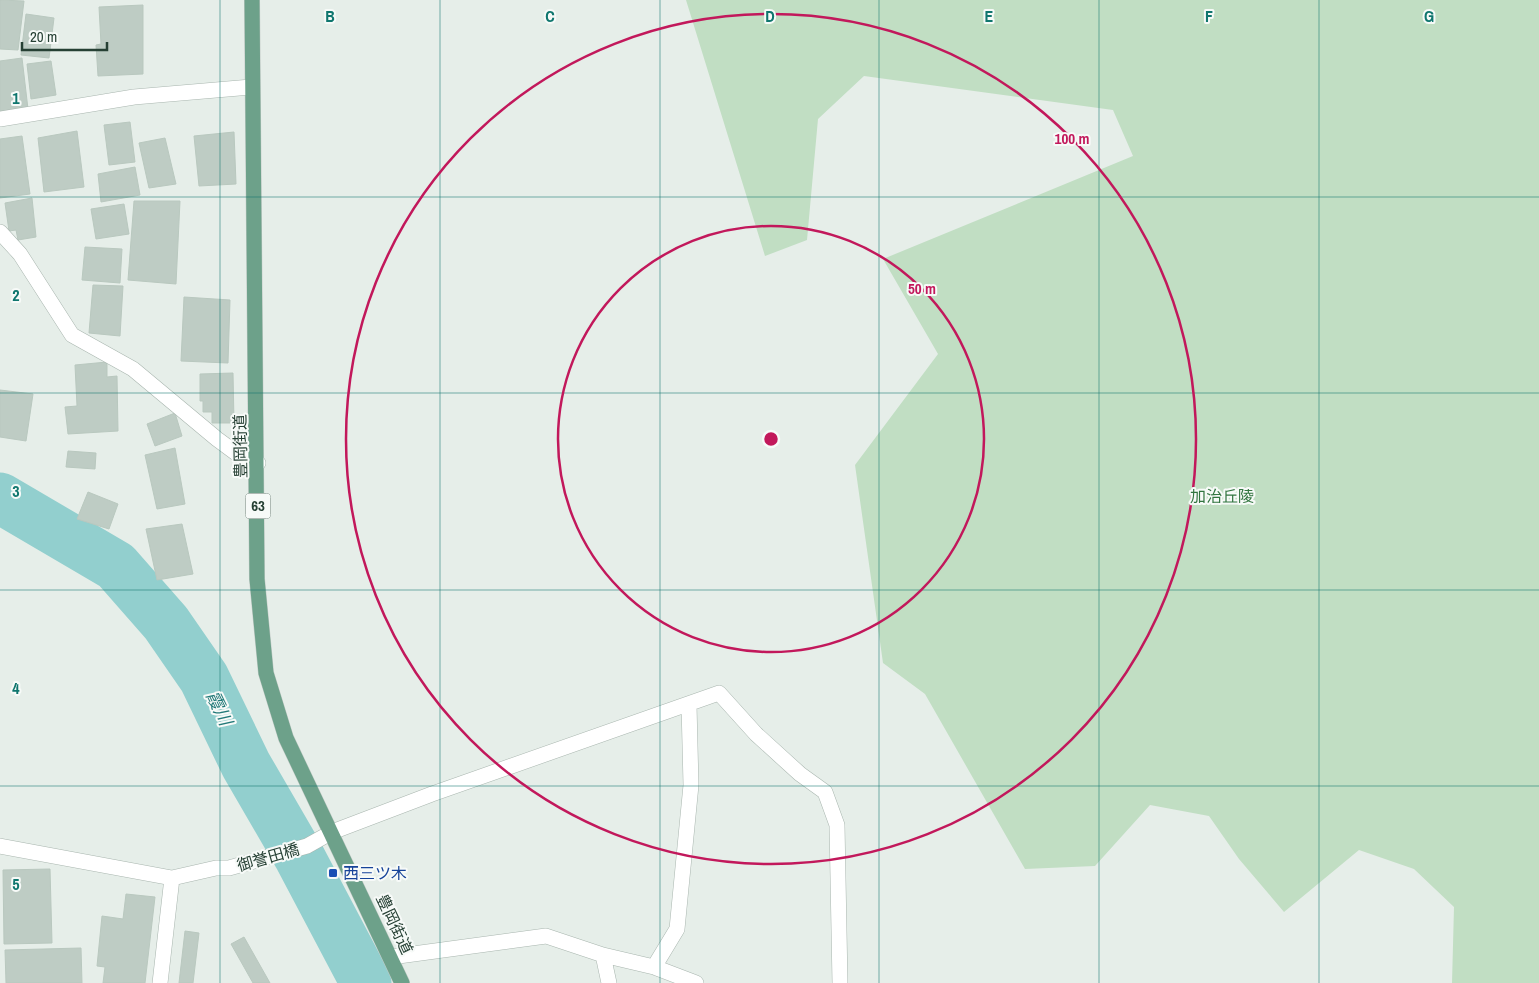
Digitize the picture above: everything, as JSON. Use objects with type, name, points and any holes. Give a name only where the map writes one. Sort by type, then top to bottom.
[{"type":"main road","name":"豊岡街道","points":[[252,0],[251,87],[258,463],[257,579],[266,673],[286,738],[402,983]]},
{"type":"street","points":[[0,119],[134,97],[251,87]]},
{"type":"street","points":[[0,232],[20,254],[72,335],[133,369],[216,439],[240,456],[258,463]]},
{"type":"street","name":"御誉田橋","points":[[172,878],[216,868],[229,868],[307,846],[332,832],[441,791],[719,693],[756,734],[800,774],[826,792],[837,825],[840,983]]},
{"type":"street","points":[[654,967],[677,929],[691,785],[689,705]]},
{"type":"street","points":[[0,846],[172,878],[160,983]]},
{"type":"street","points":[[391,957],[546,936],[603,955],[654,967],[696,983]]},
{"type":"street","points":[[603,955],[609,983]]},
{"type":"green space","name":"加治丘陵","points":[[686,0],[1539,0],[1539,983],[1452,983],[1454,907],[1414,869],[1359,850],[1284,912],[1239,859],[1209,816],[1150,805],[1095,866],[1025,869],[925,694],[883,663],[855,465],[938,354],[883,259],[1133,156],[1113,110],[864,76],[818,119],[807,240],[765,256]]},
{"type":"building","points":[[0,0],[24,1],[18,50],[0,49]]},
{"type":"building","points":[[143,5],[143,74],[98,76],[96,45],[101,44],[99,7]]},
{"type":"building","points":[[26,14],[54,18],[49,58],[21,55]]},
{"type":"building","points":[[22,58],[28,109],[0,112],[0,61]]},
{"type":"building","points":[[51,61],[56,95],[31,99],[27,64]]},
{"type":"building","points":[[130,122],[135,162],[109,165],[104,125]]},
{"type":"building","points":[[77,131],[84,187],[44,192],[38,138]]},
{"type":"building","points":[[234,132],[236,184],[199,186],[194,136]]},
{"type":"building","points":[[22,136],[30,194],[0,198],[0,139]]},
{"type":"building","points":[[165,138],[176,184],[149,188],[139,143]]},
{"type":"building","points":[[135,167],[140,195],[101,202],[98,174]]},
{"type":"building","points":[[32,198],[36,237],[18,240],[16,230],[9,231],[5,203]]},
{"type":"building","points":[[134,201],[180,201],[176,284],[128,280]]},
{"type":"building","points":[[124,204],[129,234],[96,239],[91,209]]},
{"type":"building","points":[[85,247],[122,249],[120,283],[82,280]]},
{"type":"building","points":[[93,285],[123,286],[120,336],[89,333]]},
{"type":"building","points":[[184,297],[230,300],[228,363],[181,361]]},
{"type":"building","points":[[107,362],[107,377],[117,376],[118,431],[68,434],[65,407],[77,406],[75,365]]},
{"type":"building","points":[[233,373],[234,423],[212,423],[212,412],[203,412],[203,401],[200,401],[200,374]]},
{"type":"building","points":[[0,390],[33,394],[26,441],[0,437]]},
{"type":"building","points":[[175,413],[182,436],[155,446],[147,424]]},
{"type":"building","points":[[175,448],[185,504],[157,509],[145,455]]},
{"type":"building","points":[[68,451],[96,453],[95,469],[66,467]]},
{"type":"building","points":[[88,492],[118,504],[109,529],[77,519]]},
{"type":"building","points":[[182,524],[193,574],[157,580],[146,529]]},
{"type":"building","points":[[50,869],[52,943],[4,944],[3,870]]},
{"type":"building","points":[[126,894],[155,897],[145,983],[103,983],[105,967],[97,966],[102,916],[123,919]]},
{"type":"building","points":[[185,931],[199,933],[193,983],[179,983]]},
{"type":"building","points":[[244,937],[270,983],[253,983],[231,944]]},
{"type":"building","points":[[81,948],[82,983],[6,983],[5,950]]},
{"type":"waterway","name":"霞川","points":[[0,498],[116,566],[166,623],[204,678],[246,765],[300,858],[366,983]]},
{"type":"place","name":"西三ツ木","points":[[333,873]]}]
